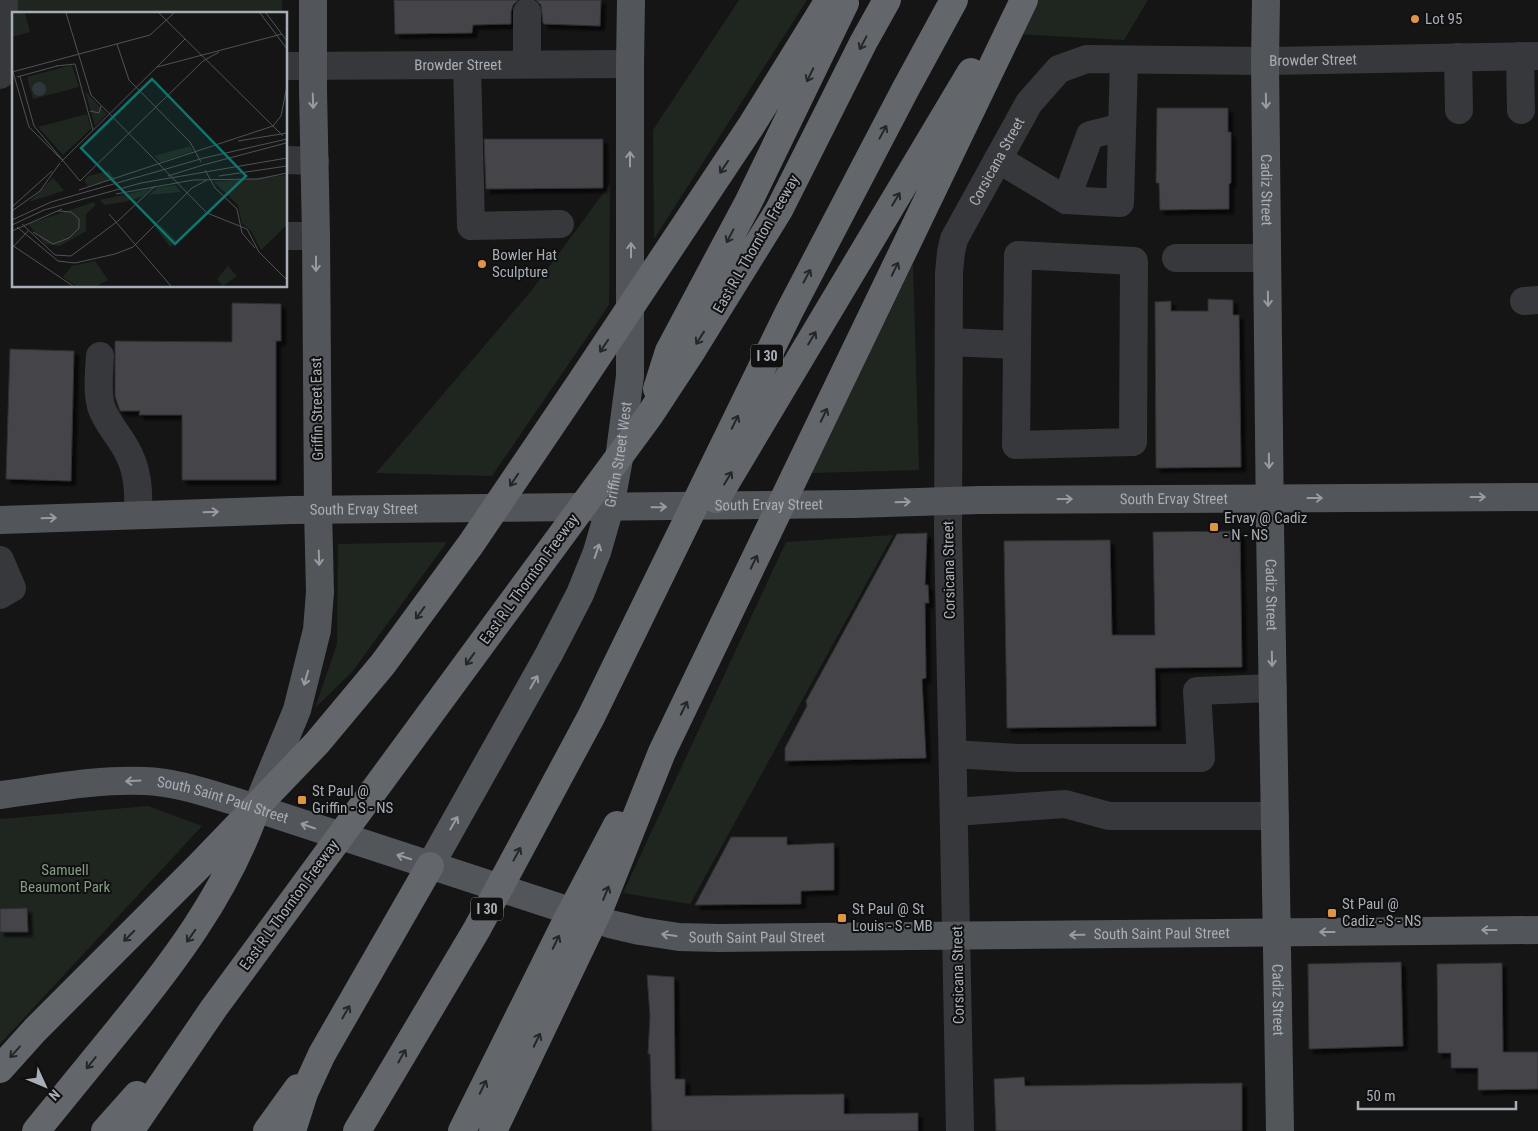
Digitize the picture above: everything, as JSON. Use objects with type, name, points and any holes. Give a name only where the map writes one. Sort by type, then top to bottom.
[{"type":"highway","points":[[0,1069],[35,1030],[200,865],[317,743],[383,664],[471,544],[574,391],[751,126],[829,0]]},
{"type":"highway","points":[[649,416],[669,351],[748,203],[847,0]]},
{"type":"highway","name":"East R L Thornton Freeway","points":[[130,1131],[214,1008],[649,416],[779,210],[886,0]]},
{"type":"highway","name":"I 30","points":[[359,1131],[477,929],[591,717],[789,312],[954,0]]},
{"type":"highway","points":[[591,717],[710,509],[910,176],[1013,0]]},
{"type":"highway","points":[[492,1131],[601,905],[662,752],[1024,0]]},
{"type":"highway","points":[[462,1131],[614,830],[662,752]]},
{"type":"highway","points":[[36,1131],[158,980],[182,948],[217,894],[240,851],[244,804]]},
{"type":"highway","points":[[292,1131],[304,1093],[322,1054],[430,866]]},
{"type":"highway","points":[[105,1131],[214,1008]]},
{"type":"highway","points":[[267,1131],[322,1054]]},
{"type":"main road","name":"Griffin Street East","points":[[244,804],[274,765],[297,710],[318,630],[320,592],[315,161],[299,66],[313,0]]},
{"type":"main road","name":"Griffin Street West","points":[[430,866],[550,654],[580,594],[597,552],[610,507],[619,459],[630,376],[630,64],[632,0]]},
{"type":"main road","name":"Cadiz Street","points":[[1266,0],[1270,497],[1280,1131]]},
{"type":"main road","name":"South Ervay Street","points":[[0,520],[318,509],[854,504],[1270,497],[1538,497]]},
{"type":"main road","name":"South Saint Paul Street","points":[[0,795],[88,784],[145,781],[181,786],[244,804],[610,924],[669,935],[719,938],[1538,930]]},
{"type":"street","points":[[4,0],[4,67]]},
{"type":"street","points":[[527,12],[528,64]]},
{"type":"street","points":[[1521,110],[1529,56]]},
{"type":"street","name":"Browder Street","points":[[1087,59],[1265,61],[1529,56]]},
{"type":"street","points":[[1458,58],[1459,110]]},
{"type":"street","name":"Corsicana Street","points":[[960,1131],[948,501],[949,273],[954,239],[1029,103],[1059,69],[1087,59]]},
{"type":"street","points":[[998,159],[1066,200],[1120,203],[1124,60]]},
{"type":"street","name":"Browder Street","points":[[299,66],[630,64]]},
{"type":"street","points":[[467,65],[470,226],[560,224]]},
{"type":"street","points":[[1066,200],[1090,135],[1122,128]]},
{"type":"street","points":[[288,160],[315,161]]},
{"type":"street","points":[[288,236],[316,236]]},
{"type":"street","points":[[1018,256],[1134,261],[1133,442],[1016,445],[1017,344],[1018,256]]},
{"type":"street","points":[[1176,258],[1268,258]]},
{"type":"street","points":[[949,342],[1017,344]]},
{"type":"street","points":[[100,356],[99,386],[101,406],[110,426],[125,447],[135,467],[139,486],[138,515]]},
{"type":"street","points":[[0,560],[12,588],[0,594]]},
{"type":"street","points":[[953,754],[1018,758],[1201,758],[1197,691],[1273,688]]},
{"type":"street","points":[[955,812],[1065,804],[1109,816],[1275,816]]},
{"type":"green space","points":[[17,0],[282,0],[282,12],[17,12]]},
{"type":"green space","points":[[739,0],[807,0],[654,239],[653,130]]},
{"type":"green space","points":[[1033,0],[1148,0],[1124,40],[1014,34]]},
{"type":"green space","points":[[610,184],[609,305],[492,476],[376,473],[532,290]]},
{"type":"green space","points":[[913,264],[919,470],[811,473]]},
{"type":"green space","points":[[893,535],[690,904],[623,893],[786,542]]},
{"type":"green space","points":[[447,542],[352,672],[315,708],[337,644],[338,544]]},
{"type":"green space","name":"Samuell Beaumont Park","points":[[148,806],[202,826],[0,1044],[0,819]]},
{"type":"building","points":[[394,0],[518,0],[513,5],[511,24],[473,25],[472,33],[395,34]]},
{"type":"building","points":[[536,0],[601,0],[600,26],[544,24],[541,5]]},
{"type":"building","points":[[1157,108],[1228,108],[1228,132],[1231,132],[1229,209],[1160,210],[1159,183],[1156,183]]},
{"type":"building","points":[[484,139],[603,139],[603,188],[486,189]]},
{"type":"building","points":[[1208,299],[1233,300],[1233,315],[1239,315],[1241,467],[1156,468],[1155,302],[1171,301],[1171,311],[1208,311]]},
{"type":"building","points":[[232,303],[281,304],[281,341],[276,341],[276,480],[182,480],[182,415],[139,415],[140,411],[120,411],[115,396],[115,341],[232,342]]},
{"type":"building","points":[[10,349],[74,351],[71,481],[6,479]]},
{"type":"building","points":[[1240,531],[1242,667],[1155,668],[1156,726],[1007,728],[1004,541],[1110,540],[1112,635],[1155,635],[1153,532]]},
{"type":"building","points":[[927,533],[925,585],[928,585],[929,603],[925,603],[926,678],[922,679],[926,758],[785,761],[785,748],[807,706],[806,701],[897,534]]},
{"type":"building","points":[[731,837],[787,837],[787,845],[834,843],[834,890],[801,891],[801,904],[695,905]]},
{"type":"building","points":[[27,908],[28,932],[0,932],[0,909]]},
{"type":"building","points":[[1401,962],[1403,1046],[1309,1049],[1308,964]]},
{"type":"building","points":[[1502,963],[1503,1052],[1538,1052],[1538,1089],[1478,1090],[1478,1068],[1451,1068],[1451,1053],[1438,1053],[1437,964]]},
{"type":"building","points":[[647,975],[674,977],[675,1079],[685,1079],[685,1096],[844,1094],[844,1114],[918,1113],[918,1131],[652,1131],[650,1054],[648,1054],[650,1016]]},
{"type":"building","points":[[1024,1077],[1025,1086],[1242,1083],[1242,1131],[996,1131],[994,1079]]},
{"type":"place","name":"Lot 95","points":[[1415,19]]},
{"type":"place","name":"Bowler Hat Sculpture","points":[[482,264]]},
{"type":"place","name":"Ervay @ Cadiz - N - NS","points":[[1214,527]]},
{"type":"place","name":"St Paul @ Griffin - S - NS","points":[[302,800]]},
{"type":"place","name":"St Paul @ Cadiz - S - NS","points":[[1332,913]]},
{"type":"place","name":"St Paul @ St Louis - S - MB","points":[[842,918]]}]
